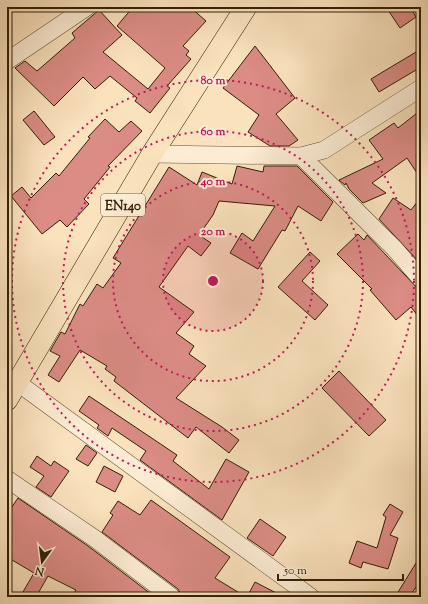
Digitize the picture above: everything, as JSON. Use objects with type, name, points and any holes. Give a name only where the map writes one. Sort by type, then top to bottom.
[{"type":"main road","name":"EN140","points":[[12,392],[152,154],[245,9]]},
{"type":"street","points":[[7,61],[87,7]]},
{"type":"street","points":[[152,154],[301,156],[324,150],[421,88]]},
{"type":"street","points":[[301,156],[394,248],[421,279]]},
{"type":"street","points":[[12,392],[311,597]]},
{"type":"street","points":[[7,479],[94,538],[172,597]]},
{"type":"building","points":[[133,7],[190,7],[206,21],[183,46],[189,51],[186,55],[191,59],[167,86],[170,88],[150,113],[135,101],[137,98],[110,76],[95,89],[83,77],[54,106],[15,68],[25,61],[37,71],[75,38],[72,33],[99,10],[122,35],[103,52],[148,89],[165,68],[117,26]]},
{"type":"building","points":[[386,7],[410,7],[416,17],[400,28]]},
{"type":"building","points":[[255,46],[295,98],[276,114],[298,140],[289,146],[270,146],[248,132],[259,115],[223,88]]},
{"type":"building","points":[[421,49],[421,67],[379,92],[371,79]]},
{"type":"building","points":[[421,110],[421,179],[407,158],[372,183],[386,193],[363,203],[349,189],[346,183],[345,185],[339,180],[383,159],[369,140],[394,123],[398,128]]},
{"type":"building","points":[[34,111],[55,137],[44,145],[23,120]]},
{"type":"building","points":[[105,119],[119,132],[131,121],[142,131],[108,166],[110,167],[84,199],[89,204],[67,227],[60,220],[42,234],[11,196],[22,187],[31,198],[56,173],[59,176],[90,138],[88,137]]},
{"type":"building","points":[[237,166],[263,172],[264,166],[297,166],[333,202],[321,221],[298,206],[285,231],[282,230],[258,269],[230,253],[242,233],[253,241],[275,206],[219,201],[213,215],[199,235],[211,243],[201,256],[188,246],[159,287],[194,312],[176,333],[194,346],[189,354],[206,366],[176,398],[222,427],[239,440],[229,453],[196,427],[188,438],[114,381],[116,377],[105,369],[107,366],[80,350],[59,382],[48,375],[60,356],[50,351],[61,332],[65,334],[80,304],[83,306],[97,284],[103,288],[121,263],[113,258],[169,167],[197,185],[202,172],[232,184]]},
{"type":"building","points":[[421,197],[421,261],[419,262],[379,219],[393,198],[411,210]]},
{"type":"building","points":[[358,234],[364,240],[367,235],[421,292],[421,320],[411,307],[396,320],[370,290],[372,289],[337,254]]},
{"type":"building","points":[[310,252],[320,261],[302,281],[328,305],[315,320],[278,287]]},
{"type":"building","points":[[339,371],[386,420],[369,436],[322,388]]},
{"type":"building","points":[[89,396],[177,455],[173,461],[209,489],[226,459],[249,472],[222,520],[140,460],[146,451],[112,428],[108,436],[97,428],[99,425],[79,411]]},
{"type":"building","points":[[86,445],[97,453],[88,466],[76,459]]},
{"type":"building","points":[[37,456],[51,466],[54,461],[69,471],[51,497],[36,487],[44,476],[30,467]]},
{"type":"building","points":[[104,466],[123,476],[115,492],[96,482]]},
{"type":"building","points":[[18,498],[88,546],[155,597],[71,597],[76,590],[48,576],[36,597],[20,597],[34,573],[7,557],[7,532],[12,523],[7,520],[7,514]]},
{"type":"building","points":[[151,500],[230,557],[215,578],[246,597],[182,597],[178,589],[102,532],[113,515],[110,513],[118,501],[140,515]]},
{"type":"building","points":[[390,504],[403,512],[390,535],[398,538],[388,569],[363,562],[361,568],[349,563],[357,541],[377,548],[386,517],[383,515]]},
{"type":"building","points":[[260,519],[286,537],[273,556],[247,538]]},
{"type":"building","points":[[421,555],[421,580],[409,597],[395,597]]},
{"type":"building","points":[[255,582],[284,597],[247,597]]}]
